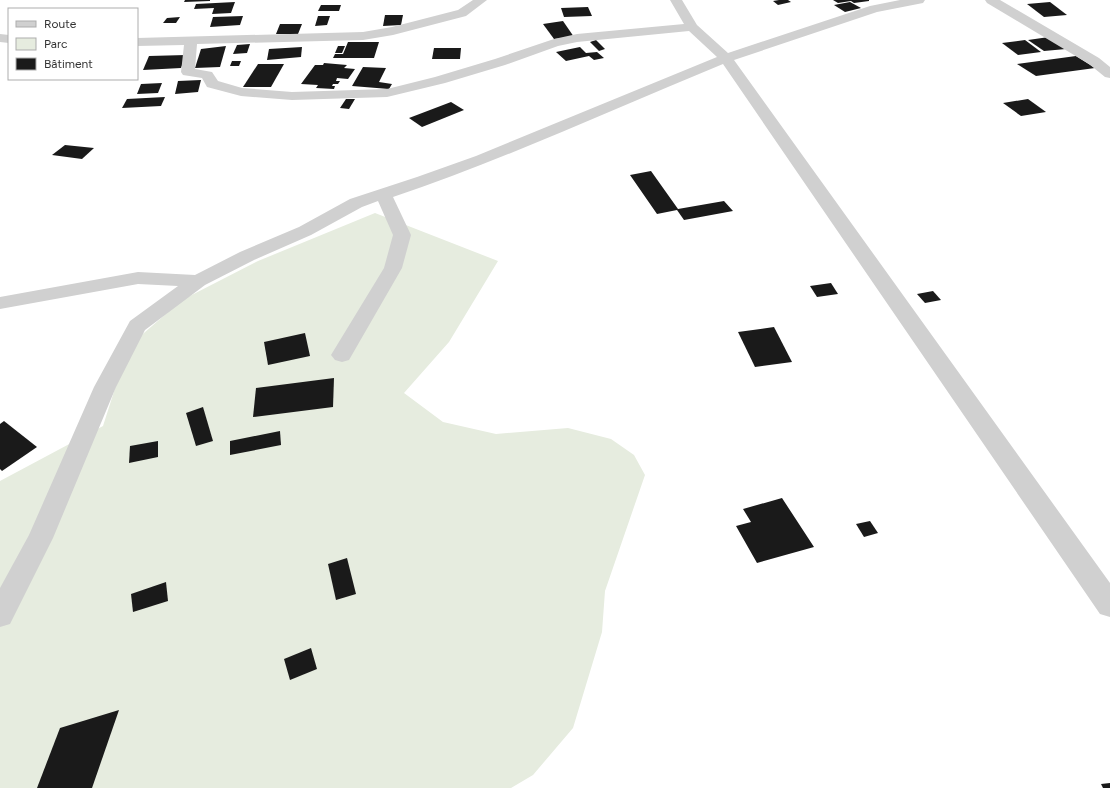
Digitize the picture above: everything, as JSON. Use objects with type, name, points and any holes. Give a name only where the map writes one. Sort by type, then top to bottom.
[{"type":"street","points":[[138,42],[363,36],[401,30],[462,13],[481,0]]},
{"type":"street","points":[[676,0],[692,27],[726,58],[1110,605]]},
{"type":"street","points":[[0,615],[40,538],[105,387],[137,326],[198,281],[356,203],[423,181],[555,130],[616,102],[726,58],[874,9],[919,0]]},
{"type":"street","points":[[991,0],[1094,61],[1110,74]]},
{"type":"street","points":[[191,41],[188,72],[207,75],[212,84],[241,92],[263,94],[292,96],[361,95],[387,93],[440,80],[500,62],[554,43],[577,38],[692,27]]},
{"type":"street","points":[[342,354],[393,268],[402,235],[382,194]]},
{"type":"street","points":[[0,303],[138,278],[198,281]]},
{"type":"green space","points":[[375,213],[498,261],[449,342],[404,393],[443,422],[496,434],[568,428],[611,439],[634,455],[645,475],[605,591],[602,632],[573,728],[533,775],[511,788],[0,788],[0,481],[103,426],[118,379],[137,339],[182,300],[258,261]]},
{"type":"building","points":[[185,0],[210,0],[210,1],[184,2]]},
{"type":"building","points":[[788,0],[791,2],[778,5],[773,1]]},
{"type":"building","points":[[833,0],[869,0],[869,1],[838,3]]},
{"type":"building","points":[[235,2],[231,13],[212,14],[214,8],[194,9],[196,4]]},
{"type":"building","points":[[850,2],[861,8],[845,12],[834,5]]},
{"type":"building","points":[[1050,2],[1067,15],[1044,17],[1027,4]]},
{"type":"building","points":[[321,5],[341,5],[339,11],[318,11]]},
{"type":"building","points":[[588,7],[592,16],[564,17],[561,8]]},
{"type":"building","points":[[385,15],[403,15],[401,25],[383,26]]},
{"type":"building","points":[[243,16],[240,25],[210,27],[213,17]]},
{"type":"building","points":[[318,16],[330,16],[327,25],[315,26]]},
{"type":"building","points":[[180,17],[176,23],[163,23],[167,18]]},
{"type":"building","points":[[563,21],[574,37],[554,39],[543,24]]},
{"type":"building","points":[[280,24],[302,24],[298,34],[276,34]]},
{"type":"building","points":[[1049,37],[1066,49],[1044,51],[1028,40]]},
{"type":"building","points":[[596,40],[605,49],[599,51],[590,42]]},
{"type":"building","points":[[1025,40],[1041,52],[1018,55],[1002,43]]},
{"type":"building","points":[[348,42],[379,42],[374,58],[333,58],[335,54],[343,54]]},
{"type":"building","points":[[250,44],[247,53],[233,54],[237,45]]},
{"type":"building","points":[[226,46],[220,67],[195,68],[201,49]]},
{"type":"building","points":[[338,46],[345,46],[342,53],[335,53]]},
{"type":"building","points":[[302,47],[301,57],[267,60],[269,49]]},
{"type":"building","points":[[580,47],[586,53],[597,52],[604,58],[594,60],[589,56],[566,61],[556,52]]},
{"type":"building","points":[[434,48],[461,48],[460,59],[432,59]]},
{"type":"building","points":[[186,55],[181,68],[143,70],[149,56]]},
{"type":"building","points":[[1076,56],[1095,68],[1036,76],[1017,64]]},
{"type":"building","points":[[232,61],[241,61],[239,66],[230,66]]},
{"type":"building","points":[[324,63],[347,65],[344,68],[355,69],[348,79],[337,78],[336,81],[340,81],[338,84],[333,84],[332,86],[335,86],[334,89],[316,88],[318,85],[301,84],[315,65],[323,65]]},
{"type":"building","points":[[258,64],[284,64],[271,87],[243,87]]},
{"type":"building","points":[[363,67],[386,68],[379,82],[392,84],[389,89],[352,86]]},
{"type":"building","points":[[201,80],[198,92],[175,94],[178,81]]},
{"type":"building","points":[[162,83],[158,93],[137,94],[141,84]]},
{"type":"building","points":[[165,97],[161,106],[122,108],[127,99]]},
{"type":"building","points":[[346,99],[355,99],[349,109],[340,108]]},
{"type":"building","points":[[1028,99],[1046,112],[1021,116],[1003,103]]},
{"type":"building","points":[[451,102],[464,110],[422,127],[409,118]]},
{"type":"building","points":[[65,145],[94,148],[82,159],[52,155]]},
{"type":"building","points":[[651,171],[678,209],[724,201],[733,211],[684,220],[677,210],[657,214],[630,175]]},
{"type":"building","points":[[831,283],[838,294],[817,297],[810,286]]},
{"type":"building","points":[[933,291],[941,300],[925,303],[917,294]]},
{"type":"building","points":[[774,327],[792,362],[755,367],[738,332]]},
{"type":"building","points":[[305,333],[310,356],[268,365],[264,342]]},
{"type":"building","points":[[334,378],[333,407],[253,417],[256,388]]},
{"type":"building","points":[[203,407],[213,441],[196,446],[186,413]]},
{"type":"building","points":[[4,421],[37,447],[2,471],[0,469],[0,424]]},
{"type":"building","points":[[280,431],[281,445],[230,455],[230,441]]},
{"type":"building","points":[[158,441],[158,457],[129,463],[130,446]]},
{"type":"building","points":[[782,498],[814,547],[757,563],[736,526],[751,522],[743,509]]},
{"type":"building","points":[[870,521],[878,533],[864,537],[856,524]]},
{"type":"building","points":[[347,558],[356,594],[336,600],[328,564]]},
{"type":"building","points":[[166,582],[168,601],[133,612],[131,594]]},
{"type":"building","points":[[311,648],[317,669],[290,680],[284,659]]},
{"type":"building","points":[[119,710],[92,788],[37,788],[60,728]]},
{"type":"building","points":[[1110,783],[1110,788],[1103,788],[1101,784]]}]
